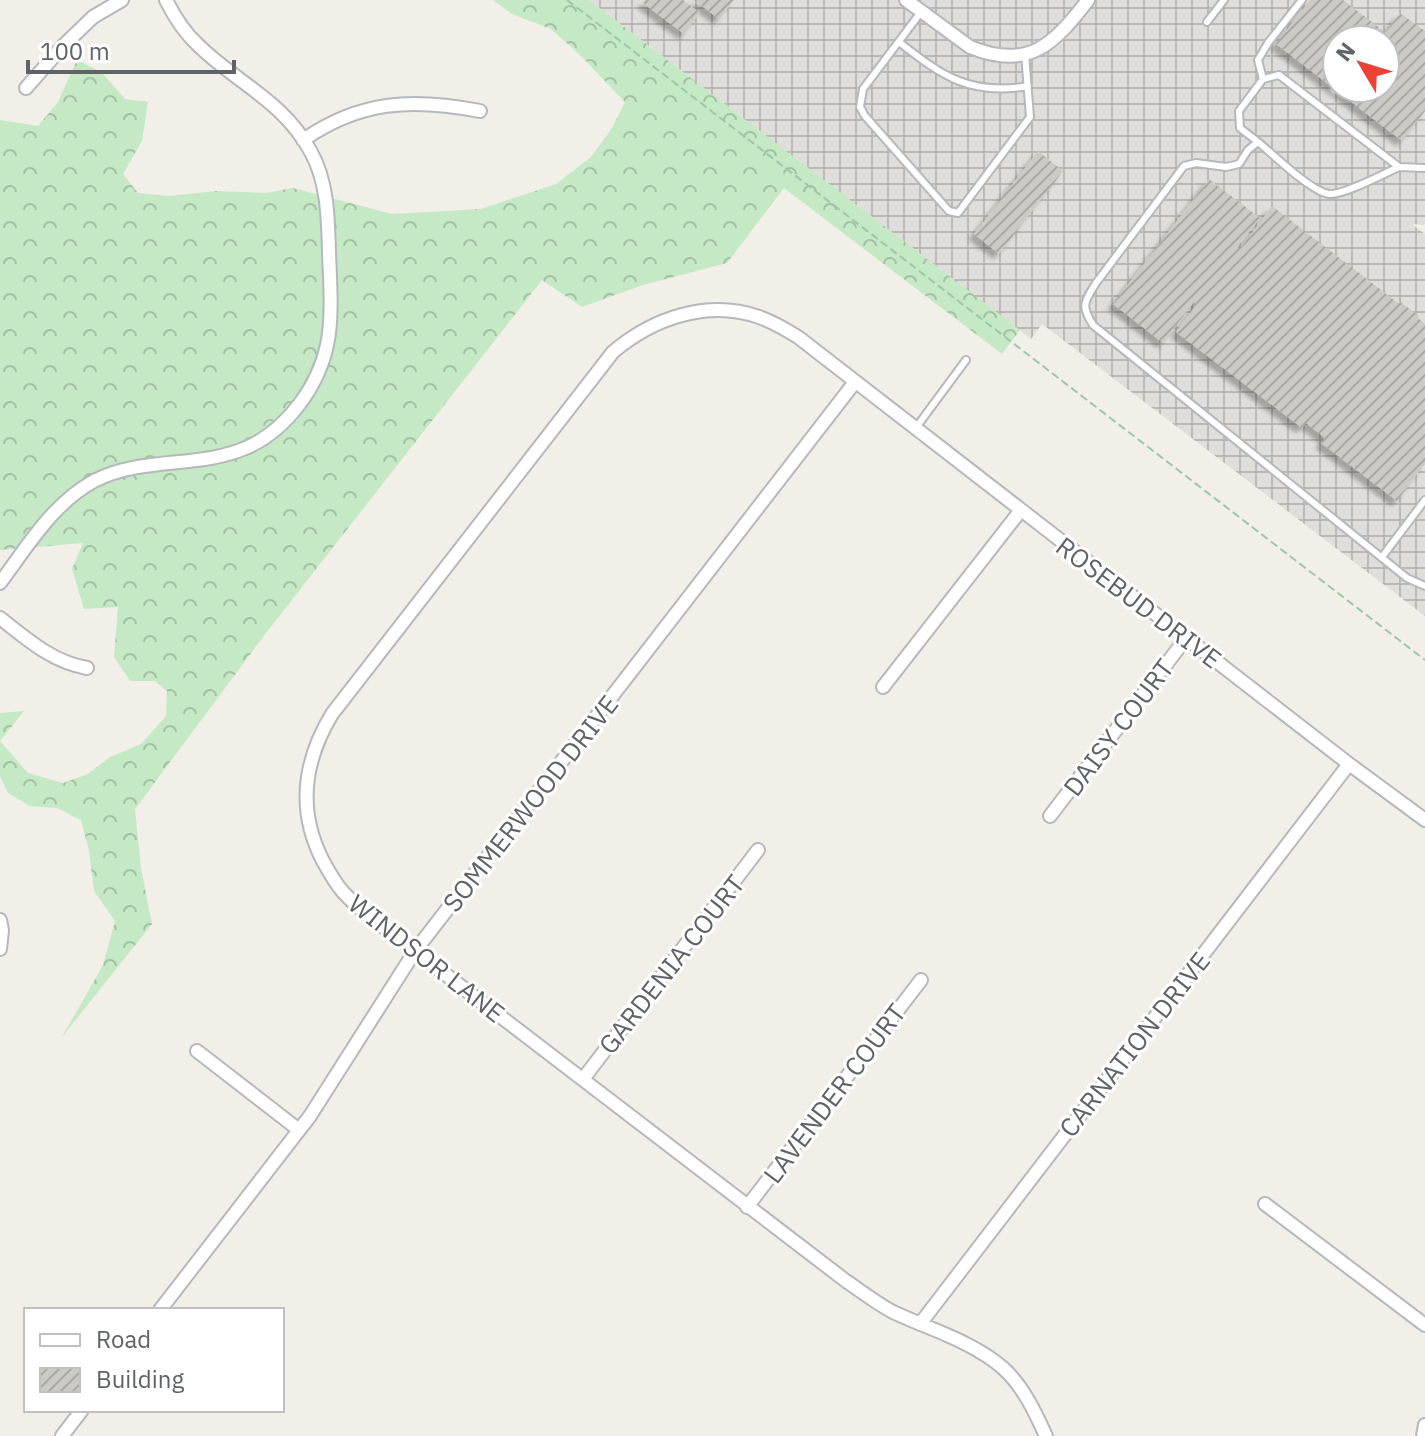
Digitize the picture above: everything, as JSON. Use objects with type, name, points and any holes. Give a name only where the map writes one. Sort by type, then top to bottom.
[{"type":"street","points":[[26,88],[93,17],[122,0]]},
{"type":"street","points":[[0,583],[59,508],[92,482],[129,468],[229,454],[266,437],[305,397],[327,345],[330,278],[326,198],[311,153],[275,107],[196,43],[175,18],[166,0]]},
{"type":"street","points":[[906,0],[970,47],[1007,56],[1041,49],[1057,38],[1088,0]]},
{"type":"street","points":[[303,140],[340,118],[383,107],[409,103],[480,111]]},
{"type":"street","name":"WINDSOR LANE","points":[[855,382],[798,337],[776,324],[747,314],[716,310],[664,320],[640,332],[613,352],[324,726],[313,753],[306,788],[309,829],[323,861],[341,890],[354,902],[747,1207],[877,1303],[978,1350],[1001,1366],[1027,1398],[1046,1436]]},
{"type":"street","name":"ROSEBUD DRIVE","points":[[855,382],[1425,820]]},
{"type":"street","name":"SOMMERWOOD DRIVE","points":[[162,1308],[299,1130],[415,951],[855,382]]},
{"type":"street","points":[[883,687],[1021,510]]},
{"type":"street","points":[[0,618],[45,652],[74,666],[87,668]]},
{"type":"street","name":"DAISY COURT","points":[[1050,816],[1187,637]]},
{"type":"street","name":"CARNATION DRIVE","points":[[920,1324],[1349,764]]},
{"type":"street","name":"GARDENIA COURT","points":[[583,1079],[758,850]]},
{"type":"street","points":[[0,920],[0,949]]},
{"type":"street","name":"LAVENDER COURT","points":[[747,1207],[921,980]]},
{"type":"street","points":[[197,1051],[299,1130]]},
{"type":"street","points":[[1265,1204],[1425,1325]]},
{"type":"street","points":[[62,1436],[80,1412]]},
{"type":"street","points":[[1423,1436],[1425,1425]]},
{"type":"lane","points":[[1207,22],[1224,0]]},
{"type":"lane","points":[[1263,79],[1258,60],[1302,0]]},
{"type":"lane","points":[[922,12],[863,89],[860,107],[949,211],[958,213],[1030,117],[1025,54]]},
{"type":"lane","points":[[899,42],[955,81],[1005,90],[1028,86]]},
{"type":"lane","points":[[1399,167],[1279,75],[1263,79],[1239,111],[1240,128],[1315,189],[1331,195],[1399,167],[1425,168]]},
{"type":"lane","points":[[1258,142],[1239,164],[1226,167],[1196,163],[1184,166],[1096,283],[1085,301],[1084,312],[1093,325],[1407,578],[1425,586]]},
{"type":"lane","points":[[915,429],[966,360]]},
{"type":"lane","points":[[1382,557],[1425,500]]},
{"type":"path","points":[[567,0],[1425,660]]},
{"type":"shaded area","points":[[589,0],[1425,0],[1425,225],[1412,224],[1425,234],[1425,616],[1042,324],[1031,339]]},
{"type":"green space","points":[[493,0],[589,0],[1020,330],[1002,354],[784,188],[727,263],[643,285],[582,307],[542,280],[266,633],[135,809],[141,868],[152,924],[62,1037],[103,965],[115,921],[94,891],[81,820],[57,808],[30,806],[8,793],[0,776],[0,741],[28,773],[63,783],[88,774],[110,757],[141,744],[166,716],[167,691],[155,681],[130,681],[114,657],[118,607],[84,609],[72,569],[83,543],[0,550],[0,120],[38,126],[58,102],[77,60],[101,72],[125,99],[148,102],[142,141],[123,174],[138,193],[169,196],[216,191],[266,193],[293,188],[392,214],[481,209],[556,184],[591,157],[612,128],[625,102],[551,29],[512,14]]},
{"type":"green space","points":[[24,711],[0,741],[0,713]]},
{"type":"building","points":[[645,0],[683,0],[700,13],[684,34],[643,3]]},
{"type":"building","points":[[694,0],[734,0],[719,19]]},
{"type":"building","points":[[1310,0],[1343,0],[1374,24],[1321,24],[1321,79],[1276,44]]},
{"type":"building","points":[[1400,13],[1425,31],[1425,111],[1402,141],[1354,104],[1401,104],[1401,24],[1391,24]]},
{"type":"building","points":[[1038,151],[1063,171],[999,254],[974,234]]},
{"type":"building","points":[[1209,179],[1260,218],[1237,247],[1240,249],[1272,206],[1419,316],[1425,324],[1425,464],[1397,501],[1321,443],[1325,438],[1306,423],[1302,428],[1176,332],[1197,304],[1194,302],[1163,343],[1113,304]]}]
